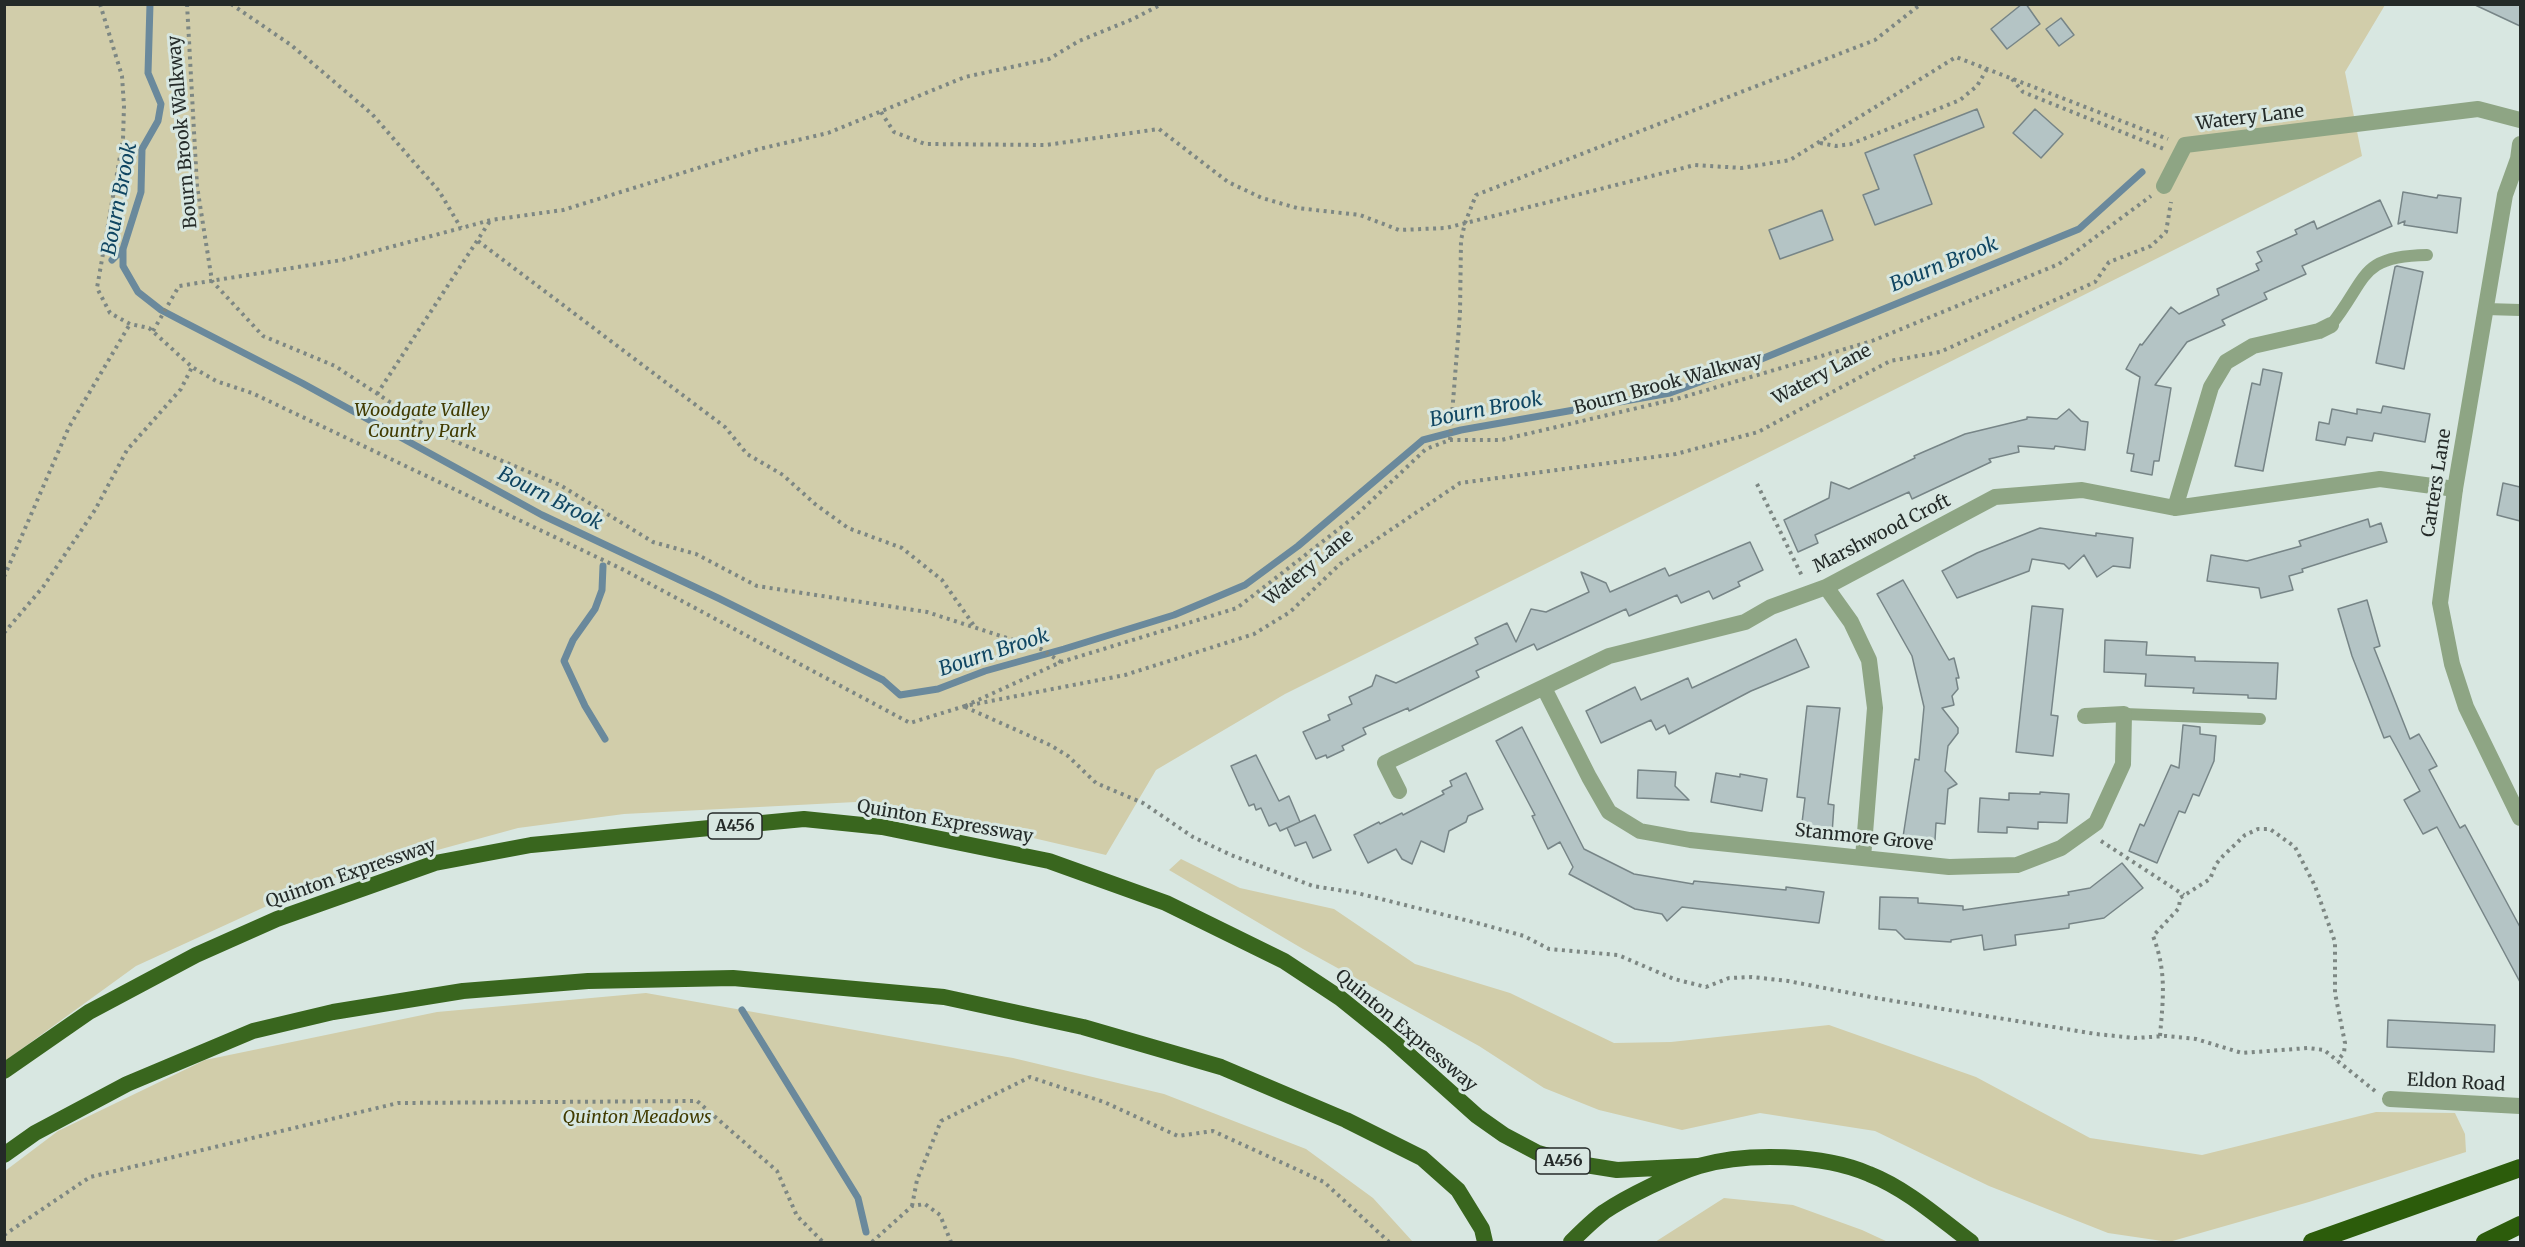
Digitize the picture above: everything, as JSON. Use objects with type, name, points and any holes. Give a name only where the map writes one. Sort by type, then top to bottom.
[{"type":"highway","name":"Quinton Expressway","points":[[4,1071],[89,1012],[196,955],[277,918],[435,862],[531,845],[804,819],[882,827],[1049,861],[1166,903],[1284,961],[1340,998],[1391,1039],[1477,1116],[1504,1136],[1538,1153],[1573,1163],[1617,1170],[1698,1167]]},
{"type":"highway","points":[[4,1155],[35,1133],[127,1084],[253,1031],[333,1012],[463,991],[588,981],[733,978],[944,997],[1083,1028],[1221,1067],[1346,1120],[1422,1158],[1458,1190],[1482,1229],[1485,1242]]},
{"type":"highway","points":[[1571,1242],[1604,1212],[1627,1198],[1698,1167],[1737,1159],[1824,1160],[1869,1174],[1924,1206],[1971,1242]]},
{"type":"highway","points":[[2312,1242],[2520,1168]]},
{"type":"highway","points":[[2485,1242],[2520,1225]]},
{"type":"street","name":"Watery Lane","points":[[2182,150],[2478,109],[2520,120]]},
{"type":"street","name":"Carters Lane","points":[[2520,144],[2518,159],[2505,195],[2455,489],[2440,603],[2451,664],[2466,707],[2520,818]]},
{"type":"street","points":[[2164,186],[2182,150]]},
{"type":"street","points":[[2175,508],[2211,387],[2226,362],[2253,346],[2319,331],[2331,325]]},
{"type":"street","name":"Marshwood Croft","points":[[1399,791],[1385,763],[1609,656],[1745,622],[1771,607],[1818,590],[1995,497],[2082,490],[2175,508],[2380,479],[2455,489]]},
{"type":"street","points":[[1818,590],[1851,622],[1869,660],[1875,708],[1863,858]]},
{"type":"street","name":"Stanmore Grove","points":[[1545,688],[1609,812],[1640,831],[1690,840],[1949,867],[2017,865],[2061,848],[2096,823],[2123,764],[2124,714]]},
{"type":"street","points":[[2085,716],[2124,714]]},
{"type":"street","name":"Eldon Road","points":[[2390,1099],[2520,1106]]},
{"type":"lane","points":[[2331,325],[2348,304],[2355,288],[2376,265],[2392,257],[2427,255]]},
{"type":"lane","points":[[2486,309],[2520,310]]},
{"type":"lane","points":[[2124,714],[2260,719]]},
{"type":"path","points":[[100,4],[122,76],[124,106],[123,139],[97,288],[110,313],[130,324],[153,330],[192,367],[216,381],[252,393],[624,570],[910,723],[965,706],[1050,745],[1068,756],[1096,783],[1143,803],[1193,837],[1232,855],[1313,886],[1357,893],[1481,924],[1524,936],[1549,949],[1618,955],[1674,979],[1706,987],[1729,978],[1752,977],[1788,981],[2068,1029],[2135,1038],[2160,1036],[2196,1040],[2242,1053],[2308,1048],[2324,1050],[2354,1076],[2390,1099]]},
{"type":"path","name":"Bourn Brook Walkway","points":[[187,4],[197,186],[212,281]]},
{"type":"path","points":[[231,4],[291,45],[372,114],[439,191],[461,228]]},
{"type":"path","points":[[153,330],[179,286],[342,260],[491,220],[563,210],[759,148],[828,133],[965,77],[1049,59],[1079,40],[1133,19],[1162,4]]},
{"type":"path","points":[[1450,440],[1460,313],[1461,240],[1476,195],[1875,40],[1921,4]]},
{"type":"path","points":[[881,112],[894,132],[925,144],[1046,146],[1159,129],[1228,182],[1262,198],[1297,208],[1360,215],[1399,230],[1446,228],[1695,165],[1742,168],[1790,160],[1956,57],[2182,150]]},
{"type":"path","points":[[1818,142],[1836,146],[1851,144],[1960,100],[1977,86],[1987,69]]},
{"type":"path","points":[[2011,78],[2023,92],[2182,150]]},
{"type":"path","name":"Bourn Brook Walkway","points":[[965,706],[1061,662],[1237,608],[1353,518],[1426,449],[1450,440],[1501,440],[1680,398],[1872,341],[2059,264],[2164,186]]},
{"type":"path","name":"Watery Lane","points":[[965,706],[1125,675],[1254,634],[1290,612],[1340,564],[1460,483],[1676,454],[1758,432],[1890,361],[1940,352],[2095,282],[2109,262],[2151,246],[2166,232],[2171,204],[2168,190],[2164,186]]},
{"type":"path","points":[[377,394],[491,220]]},
{"type":"path","points":[[477,241],[725,427],[747,454],[783,475],[815,504],[848,528],[902,548],[942,580],[976,627]]},
{"type":"path","points":[[212,281],[263,336],[335,366],[440,435],[560,485],[653,542],[696,555],[757,586],[927,612],[1041,649],[1061,662]]},
{"type":"path","points":[[4,577],[69,427],[130,324]]},
{"type":"path","points":[[4,633],[43,587],[95,510],[127,450],[181,389],[192,367]]},
{"type":"path","points":[[1757,484],[1818,590]]},
{"type":"path","points":[[2160,1036],[2165,1000],[2161,955],[2153,936],[2179,908],[2180,898],[2210,879],[2216,864],[2245,835],[2258,829],[2270,830],[2295,847],[2316,886],[2335,942],[2336,993],[2345,1043],[2344,1053],[2337,1060]]},
{"type":"path","points":[[2085,831],[2184,895]]},
{"type":"path","points":[[912,1206],[917,1180],[941,1121],[1030,1077],[1104,1102],[1178,1136],[1213,1131],[1304,1172],[1324,1182],[1389,1242]]},
{"type":"path","points":[[4,1235],[90,1177],[398,1103],[698,1101],[777,1171],[796,1216],[823,1242]]},
{"type":"path","points":[[872,1242],[912,1206],[925,1204],[940,1215],[951,1242]]},
{"type":"green space","name":"Woodgate Valley Country Park","points":[[4,5],[2385,5],[2345,72],[2362,156],[1285,694],[1156,770],[1106,855],[875,801],[624,814],[518,828],[317,883],[136,966],[5,1061]]},
{"type":"green space","points":[[1181,859],[1240,888],[1334,909],[1415,964],[1510,993],[1614,1043],[1671,1042],[1829,1025],[1976,1077],[2090,1138],[2202,1155],[2376,1112],[2455,1113],[2465,1134],[2466,1152],[2309,1202],[2169,1242],[2108,1233],[1989,1186],[1875,1131],[1760,1113],[1682,1130],[1599,1110],[1544,1088],[1479,1046],[1303,949],[1169,870]]},
{"type":"green space","name":"Quinton Meadows","points":[[646,993],[1013,1058],[1164,1094],[1306,1149],[1373,1198],[1413,1242],[5,1242],[5,1171],[58,1131],[205,1060],[437,1012]]},
{"type":"green space","points":[[1724,1198],[1793,1205],[1888,1242],[1655,1242]]},
{"type":"building","points":[[2022,4],[2026,4],[2040,24],[2007,49],[1991,29]]},
{"type":"building","points":[[2473,4],[2520,4],[2520,26]]},
{"type":"building","points":[[2061,18],[2074,35],[2059,46],[2046,29]]},
{"type":"building","points":[[1977,109],[1984,127],[1914,155],[1932,204],[1875,225],[1863,195],[1879,189],[1865,153]]},
{"type":"building","points":[[2035,109],[2063,134],[2041,158],[2013,133]]},
{"type":"building","points":[[2403,192],[2437,198],[2438,195],[2461,198],[2457,233],[2404,225],[2405,221],[2398,224]]},
{"type":"building","points":[[2380,200],[2392,226],[2302,266],[2306,274],[2264,293],[2267,299],[2222,320],[2225,325],[2187,342],[2155,385],[2171,388],[2159,461],[2154,461],[2152,475],[2131,471],[2134,454],[2127,453],[2140,377],[2126,369],[2140,344],[2142,345],[2171,307],[2179,314],[2219,295],[2217,289],[2259,270],[2256,264],[2262,261],[2257,252],[2297,234],[2295,230],[2314,221],[2317,229]]},
{"type":"building","points":[[1822,210],[1833,240],[1780,259],[1769,230]]},
{"type":"building","points":[[2397,266],[2423,272],[2404,369],[2376,363]]},
{"type":"building","points":[[2263,369],[2282,373],[2263,471],[2235,466],[2252,383],[2260,385]]},
{"type":"building","points":[[2383,406],[2430,414],[2425,442],[2374,433],[2372,441],[2347,437],[2345,445],[2316,440],[2319,422],[2329,424],[2332,409],[2357,414],[2357,409],[2381,413]]},
{"type":"building","points":[[2069,409],[2081,421],[2088,422],[2085,450],[2055,446],[2054,449],[2018,446],[2019,452],[1989,459],[1991,462],[1912,499],[1909,492],[1815,535],[1818,543],[1798,552],[1784,520],[1829,498],[1831,482],[1849,489],[1915,458],[1914,456],[1965,434],[2027,419],[2027,417],[2057,419]]},
{"type":"building","points":[[2503,483],[2520,487],[2520,521],[2497,515]]},
{"type":"building","points":[[2368,519],[2370,527],[2381,523],[2387,542],[2302,569],[2303,572],[2289,576],[2293,590],[2261,598],[2259,588],[2207,581],[2211,555],[2247,561],[2301,546],[2299,541]]},
{"type":"building","points":[[2040,528],[2096,536],[2096,533],[2133,538],[2130,568],[2113,566],[2097,577],[2084,555],[2069,569],[2064,564],[2032,559],[2029,571],[1957,598],[1942,571],[1977,553]]},
{"type":"building","points":[[1750,542],[1763,570],[1738,582],[1740,586],[1713,599],[1709,591],[1681,603],[1677,595],[1629,616],[1626,609],[1537,650],[1534,644],[1476,671],[1479,677],[1409,711],[1408,708],[1363,728],[1366,734],[1342,746],[1344,750],[1327,758],[1326,755],[1316,759],[1303,732],[1330,720],[1328,715],[1352,704],[1349,697],[1372,686],[1376,675],[1396,683],[1478,644],[1475,638],[1507,623],[1516,642],[1531,609],[1546,612],[1589,592],[1581,572],[1606,583],[1610,592],[1665,568],[1669,576]]},
{"type":"building","points":[[1903,580],[1949,660],[1954,658],[1959,678],[1956,678],[1958,689],[1952,696],[1954,705],[1942,708],[1958,728],[1958,733],[1948,746],[1945,771],[1957,784],[1948,789],[1945,824],[1936,823],[1935,840],[1903,837],[1915,759],[1919,760],[1924,707],[1912,656],[1877,594]]},
{"type":"building","points":[[2367,600],[2380,646],[2374,648],[2410,739],[2419,734],[2437,766],[2429,770],[2460,828],[2465,825],[2520,927],[2520,982],[2437,827],[2423,834],[2404,800],[2420,791],[2390,736],[2384,738],[2352,656],[2338,609]]},
{"type":"building","points":[[2032,606],[2063,609],[2051,715],[2058,716],[2053,756],[2016,752]]},
{"type":"building","points":[[1796,639],[1809,667],[1751,691],[1669,734],[1665,725],[1656,730],[1651,720],[1601,743],[1586,711],[1635,687],[1641,700],[1688,678],[1692,688]]},
{"type":"building","points":[[2105,640],[2147,642],[2146,655],[2195,657],[2195,661],[2278,663],[2276,699],[2248,698],[2248,695],[2193,693],[2194,688],[2145,686],[2146,674],[2104,672]]},
{"type":"building","points":[[1807,706],[1840,708],[1828,804],[1834,805],[1832,834],[1801,831],[1805,798],[1797,797]]},
{"type":"building","points":[[2183,725],[2200,727],[2200,734],[2216,736],[2214,761],[2199,796],[2193,794],[2185,813],[2179,811],[2157,863],[2129,851],[2140,824],[2144,826],[2171,765],[2179,768]]},
{"type":"building","points":[[1522,727],[1584,849],[1634,874],[1693,884],[1694,881],[1824,892],[1819,923],[1682,907],[1667,921],[1662,914],[1635,909],[1569,874],[1573,867],[1560,842],[1548,849],[1532,816],[1535,815],[1496,741]]},
{"type":"building","points":[[1256,755],[1279,801],[1289,796],[1300,822],[1280,831],[1276,823],[1269,826],[1261,808],[1256,810],[1254,804],[1249,806],[1231,766]]},
{"type":"building","points":[[1638,770],[1676,772],[1675,786],[1689,800],[1637,798]]},
{"type":"building","points":[[1466,773],[1483,809],[1468,816],[1466,822],[1449,831],[1444,852],[1421,841],[1412,864],[1402,859],[1396,849],[1368,863],[1354,835],[1379,822],[1380,824],[1402,813],[1403,815],[1444,794],[1442,791],[1452,786],[1450,781]]},
{"type":"building","points":[[1716,773],[1740,777],[1740,774],[1767,779],[1762,811],[1711,802]]},
{"type":"building","points":[[2040,792],[2069,794],[2067,823],[2038,822],[2038,829],[2007,827],[2007,833],[1978,832],[1980,798],[2009,800],[2009,793],[2040,794]]},
{"type":"building","points":[[1315,815],[1331,850],[1313,858],[1306,842],[1295,846],[1287,828]]},
{"type":"building","points":[[2122,863],[2143,888],[2104,918],[2069,924],[2069,928],[2015,935],[2016,945],[1984,950],[1982,935],[1951,940],[1951,942],[1905,939],[1896,930],[1879,929],[1880,897],[1918,898],[1918,903],[1963,906],[1963,910],[2069,895],[2068,892],[2090,888]]},
{"type":"building","points":[[2388,1020],[2495,1025],[2494,1052],[2387,1047]]},
{"type":"waterway","name":"Bourn Brook","points":[[150,4],[148,73],[161,104],[158,121],[142,149],[141,192],[123,249],[123,266],[138,292],[161,310],[302,383],[542,515],[718,598],[883,680],[900,695],[938,689],[985,671],[1174,615],[1245,585],[1298,546],[1423,440],[1461,430],[1670,393],[1759,360],[2079,229],[2142,172]]},
{"type":"waterway","points":[[112,260],[123,249]]},
{"type":"waterway","points":[[603,566],[602,590],[595,609],[573,640],[564,661],[585,706],[605,739]]},
{"type":"waterway","points":[[742,1010],[858,1198],[866,1232]]}]
